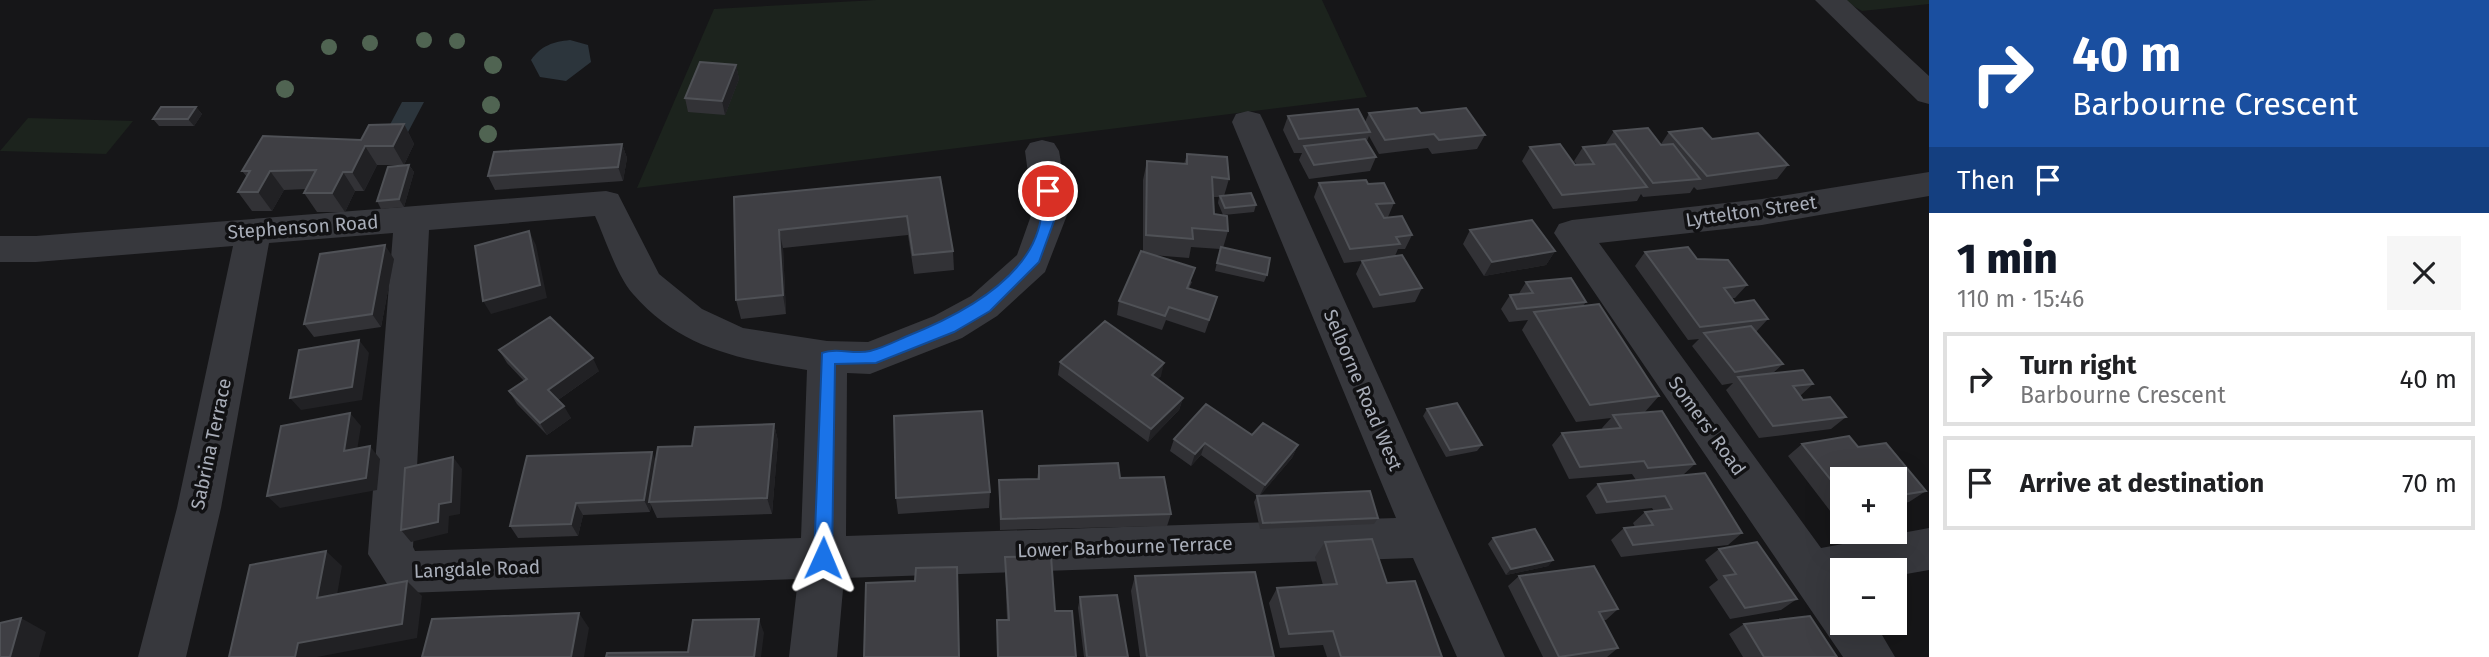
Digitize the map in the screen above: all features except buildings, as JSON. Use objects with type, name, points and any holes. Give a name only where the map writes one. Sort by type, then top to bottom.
[{"type":"street","points":[[1830,0],[1929,94]]},
{"type":"street","name":"Selborne Road West","points":[[1248,122],[1426,537],[1481,657]]},
{"type":"street","points":[[813,657],[823,558],[827,357],[870,358],[948,327],[984,306],[1022,271],[1031,262],[1051,210],[1042,151]]},
{"type":"street","name":"Lyttelton Street","points":[[1572,233],[1762,212],[1929,184]]},
{"type":"street","name":"Stephenson Road","points":[[0,249],[36,249],[254,230],[412,220],[606,202],[645,283],[688,320],[737,343],[827,357]]},
{"type":"street","name":"Langdale Road","points":[[412,220],[390,554],[405,572],[823,558]]},
{"type":"street","name":"Sabrina Terrace","points":[[162,657],[198,508],[254,230]]},
{"type":"street","name":"Somers' Road","points":[[1572,233],[1830,599]]},
{"type":"street","name":"Lower Barbourne Terrace","points":[[823,558],[1426,537]]},
{"type":"street","points":[[1810,571],[1929,549]]},
{"type":"street","points":[[1855,635],[1871,657]]},
{"type":"shaded area","points":[[876,0],[1322,0],[1367,97],[637,188],[714,9]]},
{"type":"shaded area","points":[[1843,0],[1929,0],[1929,4],[1862,11]]},
{"type":"shaded area","points":[[570,40],[588,45],[591,62],[566,81],[540,77],[531,60],[548,45]]},
{"type":"shaded area","points":[[402,102],[424,102],[407,134],[385,134]]},
{"type":"shaded area","points":[[28,118],[133,121],[106,154],[0,151]]},
{"type":"route","points":[[823,558],[827,357],[870,358],[948,327],[984,306],[1031,262],[1051,210],[1048,191]]}]
